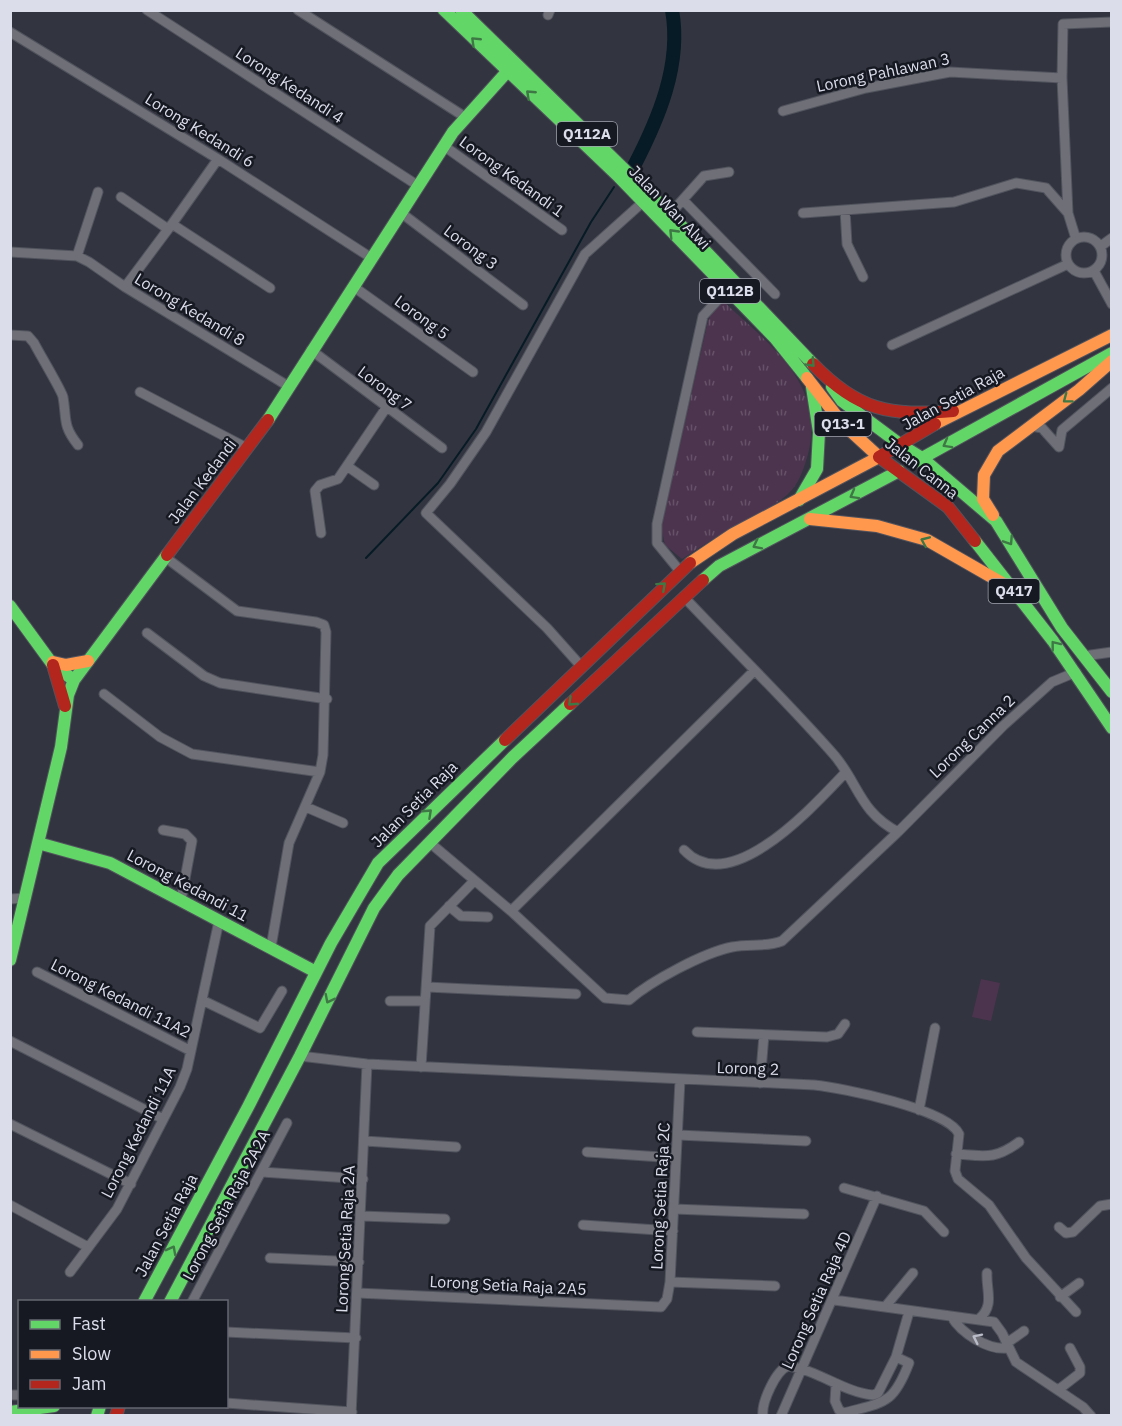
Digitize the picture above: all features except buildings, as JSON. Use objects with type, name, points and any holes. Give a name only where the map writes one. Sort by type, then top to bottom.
[{"type":"main road","name":"Jalan Wan Alwi","points":[[444,10],[511,67],[625,177],[670,214],[826,378]]},
{"type":"main road","name":"Jalan Wan Alwi","points":[[461,10],[511,67]]},
{"type":"main road","name":"Jalan Kedandi","points":[[10,960],[61,747],[65,707],[74,680],[247,448],[444,146],[465,117],[511,67]]},
{"type":"main road","name":"Jalan Wan Alwi","points":[[625,177],[643,202],[775,338],[812,384]]},
{"type":"main road","name":"Jalan Setia Raja","points":[[145,1300],[248,1107],[331,943],[378,863],[397,842],[679,570],[733,534],[901,446],[962,410],[1112,334]]},
{"type":"main road","points":[[171,1300],[300,1056],[374,908],[398,875],[513,757],[719,566],[899,471],[1112,353]]},
{"type":"main road","points":[[996,521],[983,499],[984,475],[998,451],[1112,361]]},
{"type":"main road","points":[[826,378],[866,406],[874,408],[912,414],[962,410]]},
{"type":"main road","name":"Jalan Setia Raja","points":[[826,378],[842,401],[901,446]]},
{"type":"main road","points":[[799,500],[817,468],[819,432],[812,384]]},
{"type":"main road","name":"Jalan Canna","points":[[812,384],[842,423],[879,457],[948,507],[1076,672],[1112,728]]},
{"type":"main road","name":"Q417","points":[[901,446],[922,458]]},
{"type":"main road","name":"Jalan Canna","points":[[922,458],[996,521],[1062,628],[1112,692]]},
{"type":"main road","points":[[810,519],[877,526],[927,540],[1013,590]]},
{"type":"main road","points":[[10,606],[50,661],[74,680]]},
{"type":"main road","points":[[580,665],[594,672],[630,647]]},
{"type":"main road","points":[[50,661],[60,664],[88,661]]},
{"type":"main road","points":[[50,661],[65,707]]},
{"type":"main road","points":[[331,943],[344,934],[376,877],[407,842],[416,839],[429,842]]},
{"type":"main road","name":"Lorong Kedandi 11","points":[[38,843],[110,863],[316,972]]},
{"type":"main road","points":[[316,972],[324,975],[335,970],[354,929],[378,887],[389,876],[398,875]]},
{"type":"main road","points":[[248,1107],[259,1099],[281,1059],[300,1056]]},
{"type":"main road","points":[[10,1413],[47,1408]]},
{"type":"main road","points":[[10,1413],[16,1416]]},
{"type":"street","name":"Lorong Kedandi 4","points":[[147,10],[417,185]]},
{"type":"street","points":[[298,10],[465,117]]},
{"type":"street","points":[[1076,239],[1068,213],[1062,78],[1063,24],[1112,22]]},
{"type":"street","name":"Lorong Kedandi 6","points":[[10,32],[218,159],[370,257]]},
{"type":"street","name":"Lorong Pahlawan 3","points":[[783,111],[866,88],[950,72],[1062,78]]},
{"type":"street","name":"Lorong Kedandi 1","points":[[444,146],[561,230]]},
{"type":"street","points":[[124,287],[218,159]]},
{"type":"street","points":[[670,214],[704,176],[729,172]]},
{"type":"street","points":[[803,213],[954,202],[1016,183],[1046,188],[1068,213]]},
{"type":"street","points":[[10,252],[77,256],[98,192]]},
{"type":"street","points":[[121,197],[270,288]]},
{"type":"street","points":[[683,200],[775,294]]},
{"type":"street","points":[[580,665],[547,628],[426,513],[441,496],[486,432],[585,254],[643,202]]},
{"type":"street","points":[[845,210],[847,244],[863,277]]},
{"type":"street","name":"Lorong 3","points":[[400,212],[523,305]]},
{"type":"street","points":[[1085,237],[1094,239],[1101,246],[1103,255],[1094,271],[1080,273],[1068,264],[1066,255],[1069,245],[1076,239],[1085,237]]},
{"type":"street","points":[[1101,246],[1112,238]]},
{"type":"street","name":"Lorong Kedandi 8","points":[[77,256],[288,386]]},
{"type":"street","points":[[892,345],[1068,264]]},
{"type":"street","points":[[1094,271],[1112,304]]},
{"type":"street","name":"Lorong 5","points":[[354,287],[473,372]]},
{"type":"street","points":[[679,570],[657,543],[657,524],[703,316],[728,290]]},
{"type":"street","points":[[10,335],[28,336],[34,343],[63,394],[63,417],[70,435],[78,445]]},
{"type":"street","name":"Lorong 7","points":[[311,350],[442,448]]},
{"type":"street","points":[[1032,426],[1042,429],[1059,447],[1062,430],[1112,388]]},
{"type":"street","points":[[140,392],[247,448]]},
{"type":"street","points":[[321,533],[315,491],[320,485],[338,479],[386,408]]},
{"type":"street","points":[[347,466],[374,485]]},
{"type":"street","points":[[165,557],[237,611],[324,625],[326,632],[327,699],[323,755],[320,772],[289,843],[271,947]]},
{"type":"street","points":[[684,597],[798,715],[846,772],[861,801],[894,836]]},
{"type":"street","points":[[147,633],[186,664],[212,680],[327,699]]},
{"type":"street","points":[[1084,656],[1112,652]]},
{"type":"street","points":[[511,911],[754,672]]},
{"type":"street","name":"Lorong Canna 2","points":[[429,842],[511,911],[605,998],[629,1000],[650,983],[730,947],[770,946],[782,941],[894,836],[965,762],[1020,711],[1052,682],[1076,672]]},
{"type":"street","points":[[104,694],[160,737],[192,754],[320,772]]},
{"type":"street","points":[[684,850],[689,856],[709,863],[740,859],[757,852],[772,843],[809,810],[846,772]]},
{"type":"street","points":[[306,807],[343,823]]},
{"type":"street","points":[[163,830],[185,834],[192,841],[181,900]]},
{"type":"street","points":[[421,1067],[430,926],[474,881]]},
{"type":"street","points":[[10,899],[25,898]]},
{"type":"street","points":[[449,906],[461,916],[488,917]]},
{"type":"street","name":"Lorong Kedandi 11A","points":[[70,1272],[117,1209],[180,1087],[191,1051],[219,921]]},
{"type":"street","name":"Lorong Kedandi 11A2","points":[[37,972],[191,1051]]},
{"type":"street","points":[[427,987],[576,994]]},
{"type":"street","points":[[202,1000],[260,1028],[282,991]]},
{"type":"street","points":[[390,1001],[425,1002]]},
{"type":"street","points":[[697,1032],[827,1037],[838,1034],[844,1024]]},
{"type":"street","points":[[919,1110],[935,1028]]},
{"type":"street","points":[[760,1083],[764,1035]]},
{"type":"street","points":[[10,1041],[163,1119]]},
{"type":"street","name":"Lorong 2","points":[[300,1056],[367,1064],[830,1087],[941,1117],[957,1128],[959,1134],[956,1154],[958,1179],[989,1205],[1026,1258],[1076,1312]]},
{"type":"street","name":"Lorong Setia Raja 2A","points":[[352,1414],[367,1064]]},
{"type":"street","name":"Lorong Setia Raja 2C","points":[[657,1308],[667,1299],[670,1282],[680,1080]]},
{"type":"street","points":[[10,1124],[131,1184]]},
{"type":"street","name":"Lorong Setia Raja 2A2A","points":[[193,1300],[287,1124]]},
{"type":"street","points":[[678,1135],[806,1141]]},
{"type":"street","points":[[365,1141],[456,1147]]},
{"type":"street","points":[[956,1154],[993,1156],[1004,1154],[1019,1142]]},
{"type":"street","points":[[587,1152],[676,1158]]},
{"type":"street","points":[[262,1172],[363,1179]]},
{"type":"street","points":[[844,1188],[877,1196],[926,1213],[944,1232]]},
{"type":"street","name":"Lorong Setia Raja 4D","points":[[781,1416],[834,1300],[877,1196]]},
{"type":"street","points":[[1059,1227],[1066,1233],[1073,1232],[1100,1206],[1112,1204]]},
{"type":"street","points":[[10,1205],[88,1247]]},
{"type":"street","points":[[674,1209],[804,1215]]},
{"type":"street","points":[[361,1216],[445,1219]]},
{"type":"street","points":[[583,1225],[673,1231]]},
{"type":"street","points":[[270,1258],[359,1262]]},
{"type":"street","points":[[885,1307],[913,1273]]},
{"type":"street","points":[[979,1318],[988,1308],[990,1298],[987,1274]]},
{"type":"street","points":[[670,1282],[775,1286]]},
{"type":"street","points":[[1060,1297],[1079,1283]]},
{"type":"street","name":"Lorong Setia Raja 2A5","points":[[357,1293],[657,1308]]},
{"type":"street","points":[[834,1300],[909,1312],[979,1318],[993,1323],[1016,1362],[1092,1416]]},
{"type":"street","points":[[763,1416],[763,1407],[780,1372],[789,1366],[803,1368],[836,1385],[873,1395],[881,1387],[896,1357],[909,1312]]},
{"type":"street","points":[[951,1316],[956,1325],[973,1337],[1003,1349],[1024,1331]]},
{"type":"street","points":[[228,1332],[356,1338]]},
{"type":"street","points":[[1058,1390],[1080,1373],[1080,1367],[1070,1348]]},
{"type":"street","points":[[836,1385],[835,1401],[838,1410],[844,1413],[887,1401],[894,1394],[909,1363],[896,1357]]},
{"type":"street","points":[[228,1403],[352,1414]]},
{"type":"green space","points":[[722,300],[774,349],[789,366],[801,385],[809,406],[811,429],[808,454],[798,481],[783,498],[682,559],[665,545],[661,527],[708,321]]},
{"type":"green space","points":[[981,979],[1000,983],[991,1021],[972,1017]]},
{"type":"waterway","points":[[633,168],[659,111],[671,72],[674,51],[672,10]]},
{"type":"waterway","points":[[366,558],[438,483],[476,429],[591,222],[614,187]]},
{"type":"traffic: fast","points":[[444,10],[619,177],[775,338],[807,378]]},
{"type":"traffic: fast","points":[[461,10],[670,214],[813,364]]},
{"type":"traffic: fast","points":[[268,420],[453,132],[514,64]]},
{"type":"traffic: fast","points":[[915,462],[1112,353]]},
{"type":"traffic: fast","points":[[799,500],[817,469],[819,432],[812,387]]},
{"type":"traffic: fast","points":[[832,387],[842,401],[901,445]]},
{"type":"traffic: fast","points":[[901,445],[922,458],[996,521],[1062,628],[1112,692]]},
{"type":"traffic: fast","points":[[703,580],[719,566],[899,471]]},
{"type":"traffic: fast","points":[[975,541],[1053,641],[1112,728]]},
{"type":"traffic: fast","points":[[10,960],[61,747],[68,695],[74,680],[167,555]]},
{"type":"traffic: fast","points":[[10,606],[53,665],[74,680]]},
{"type":"traffic: fast","points":[[171,1300],[300,1056],[374,908],[398,875],[513,757],[570,704]]},
{"type":"traffic: fast","points":[[145,1300],[248,1107],[331,943],[378,863],[505,740]]},
{"type":"traffic: fast","points":[[38,843],[110,863],[316,972]]},
{"type":"traffic: fast","points":[[10,1412],[39,1408]]},
{"type":"traffic: fast","points":[[97,1416],[99,1408]]},
{"type":"traffic: slow","points":[[935,424],[1112,335]]},
{"type":"traffic: slow","points":[[993,515],[983,499],[984,475],[998,451],[1079,390],[1112,361]]},
{"type":"traffic: slow","points":[[690,563],[733,534],[879,457],[842,423],[807,378]]},
{"type":"traffic: slow","points":[[810,519],[877,526],[927,540],[1009,587]]},
{"type":"traffic: slow","points":[[53,662],[66,665],[88,661]]},
{"type":"traffic: jam","points":[[813,364],[845,392],[876,407],[911,412],[953,411]]},
{"type":"traffic: jam","points":[[167,555],[268,420]]},
{"type":"traffic: jam","points":[[935,424],[879,457],[948,507],[975,541]]},
{"type":"traffic: jam","points":[[505,740],[690,563]]},
{"type":"traffic: jam","points":[[570,704],[703,580]]},
{"type":"traffic: jam","points":[[53,665],[65,706]]},
{"type":"traffic: jam","points":[[116,1416],[118,1408]]}]
